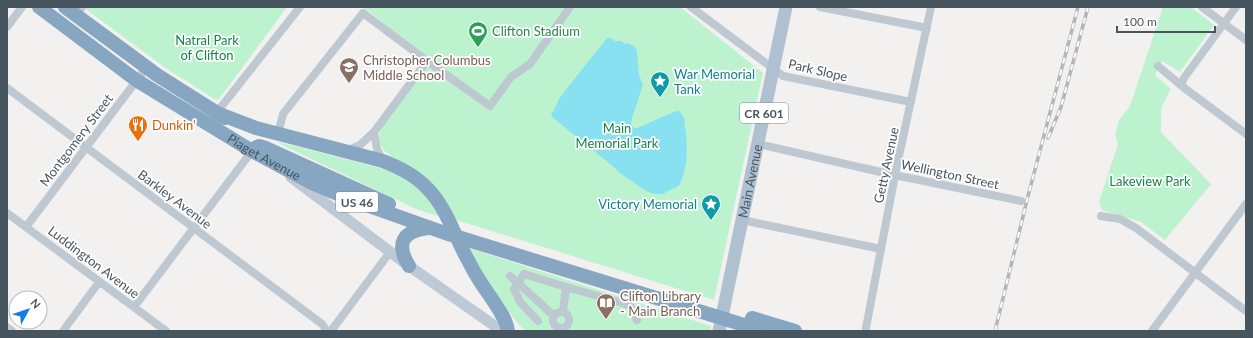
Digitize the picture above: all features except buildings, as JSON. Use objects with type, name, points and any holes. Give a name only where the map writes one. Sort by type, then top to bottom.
[{"type":"highway","name":"Piaget Avenue","points":[[39,7],[136,80],[252,152],[274,163]]},
{"type":"highway","name":"Piaget Avenue","points":[[74,10],[146,68],[183,93],[305,165]]},
{"type":"highway","points":[[217,113],[256,128],[383,161],[414,176],[428,188],[437,199],[468,262],[499,310],[506,329]]},
{"type":"highway","points":[[252,152],[254,148],[259,146],[305,165]]},
{"type":"highway","name":"US 46","points":[[274,163],[312,183],[352,200],[437,228],[795,331]]},
{"type":"highway","name":"US 46","points":[[305,165],[437,228]]},
{"type":"highway","points":[[409,266],[403,256],[403,239],[417,229],[437,228]]},
{"type":"highway","name":"US 46","points":[[462,235],[764,331]]},
{"type":"main road","name":"Main Avenue","points":[[719,330],[786,7]]},
{"type":"street","points":[[7,27],[22,7]]},
{"type":"street","points":[[208,124],[300,7]]},
{"type":"street","points":[[278,134],[283,114],[363,13],[490,106],[511,77],[530,64],[570,7]]},
{"type":"street","name":"Park Slope","points":[[691,7],[783,76],[911,102]]},
{"type":"street","points":[[820,7],[926,28]]},
{"type":"street","name":"Getty Avenue","points":[[866,328],[895,175],[931,7]]},
{"type":"street","points":[[1202,7],[1246,40]]},
{"type":"street","points":[[1182,86],[1184,78],[1236,7]]},
{"type":"street","points":[[347,151],[360,145],[374,132],[427,61]]},
{"type":"street","points":[[1158,66],[1246,134]]},
{"type":"street","name":"Montgomery Street","points":[[26,227],[146,68]]},
{"type":"street","name":"Barkley Avenue","points":[[7,88],[322,324],[327,331]]},
{"type":"street","points":[[374,132],[377,149],[383,161]]},
{"type":"street","name":"Wellington Street","points":[[758,144],[895,175],[1021,201]]},
{"type":"street","points":[[134,308],[252,152]]},
{"type":"street","name":"Piaget Avenue","points":[[274,163],[409,266],[506,329]]},
{"type":"street","points":[[1152,331],[1195,272],[1243,215],[1246,204]]},
{"type":"street","name":"Luddington Avenue","points":[[7,213],[166,331]]},
{"type":"street","points":[[1101,216],[1120,219],[1136,228],[1246,311]]},
{"type":"street","points":[[742,220],[882,249]]},
{"type":"street","points":[[331,331],[390,252]]},
{"type":"street","points":[[538,321],[520,302],[514,289],[524,274],[626,304],[631,307],[637,320]]},
{"type":"street","points":[[510,276],[554,316]]},
{"type":"street","points":[[63,331],[99,282]]},
{"type":"street","points":[[563,312],[566,287]]},
{"type":"street","points":[[560,312],[563,312],[568,317],[568,322],[566,326],[555,329],[553,322],[554,316],[560,312]]},
{"type":"street","points":[[7,327],[12,331]]},
{"type":"green space","name":"Natral Park of Clifton","points":[[83,7],[287,7],[219,99],[216,100],[164,67]]},
{"type":"green space","name":"Main Memorial Park","points":[[363,7],[680,7],[763,73],[714,300],[453,219],[441,197],[426,177],[393,158],[381,145],[379,137],[382,127],[431,61],[382,24],[383,22]]},
{"type":"green space","name":"Lakeview Park","points":[[1163,7],[1191,7],[1214,25],[1180,72],[1162,61],[1155,75],[1171,89],[1161,108],[1161,132],[1211,184],[1165,240],[1141,222],[1102,210],[1099,202],[1118,144],[1115,135],[1119,120],[1130,106]]},
{"type":"green space","points":[[276,142],[387,170],[412,182],[428,200],[439,216],[418,210]]},
{"type":"green space","points":[[468,248],[711,326],[710,331],[525,331],[494,291]]},
{"type":"water","points":[[607,38],[613,39],[614,41],[621,41],[625,44],[628,43],[635,47],[637,51],[639,75],[643,85],[632,118],[631,124],[633,128],[637,128],[676,111],[679,111],[684,117],[687,149],[685,171],[679,185],[662,194],[654,194],[649,192],[620,173],[552,117],[551,113],[553,112],[559,99]]},
{"type":"railway","points":[[995,331],[1028,196],[1078,7]]},
{"type":"railway","points":[[1048,138],[1061,107],[1088,7]]},
{"type":"place","name":"Clifton Stadium","points":[[478,48]]},
{"type":"place","name":"Christopher Columbus Middle School","points":[[349,84]]},
{"type":"place","name":"War Memorial Tank","points":[[660,98]]},
{"type":"place","name":"Dunkin'","points":[[138,142]]},
{"type":"place","name":"Victory Memorial","points":[[711,221]]},
{"type":"place","name":"Clifton Library - Main Branch","points":[[606,320]]}]
